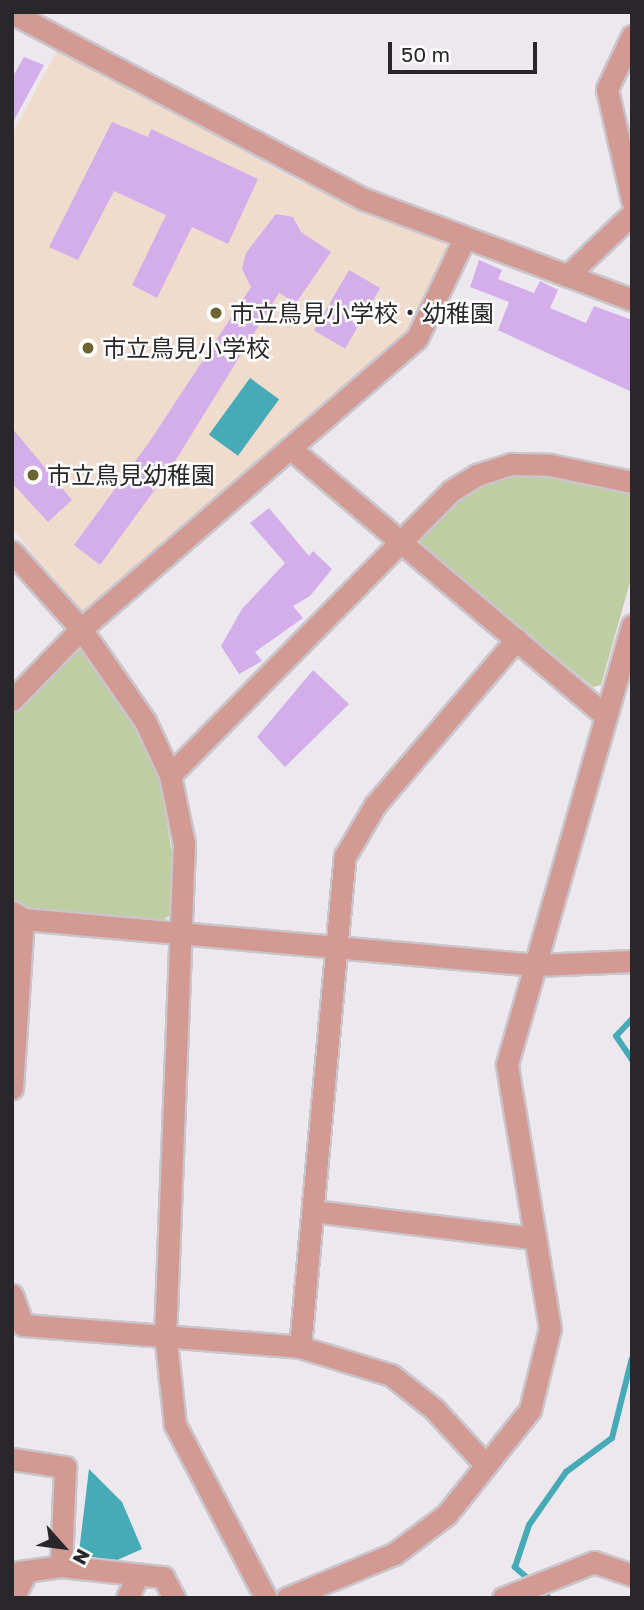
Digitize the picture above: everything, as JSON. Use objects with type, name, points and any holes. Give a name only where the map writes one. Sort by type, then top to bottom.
[{"type":"street","points":[[12,13],[295,166],[464,239],[632,300]]},
{"type":"street","points":[[632,36],[607,89],[632,200]]},
{"type":"street","points":[[567,276],[632,214]]},
{"type":"street","points":[[12,700],[81,629],[417,338],[464,239]]},
{"type":"street","points":[[290,448],[606,715]]},
{"type":"street","points":[[170,775],[451,491],[477,475],[511,464],[550,465],[632,482]]},
{"type":"street","points":[[12,552],[81,629],[145,721],[170,775],[184,844],[165,1333],[175,1425],[265,1598]]},
{"type":"street","points":[[287,1598],[394,1554],[447,1514],[530,1409],[550,1328],[508,1064],[632,625]]},
{"type":"street","points":[[300,1347],[345,856],[375,805],[517,639]]},
{"type":"street","points":[[12,1088],[18,915],[337,948],[536,965],[632,961]]},
{"type":"street","points":[[313,1211],[534,1238]]},
{"type":"street","points":[[12,1295],[23,1325],[165,1333],[300,1347],[391,1375],[434,1409],[485,1464]]},
{"type":"street","points":[[12,1459],[65,1467],[61,1566]]},
{"type":"street","points":[[503,1598],[594,1562],[632,1575]]},
{"type":"street","points":[[13,1598],[19,1574],[61,1566],[163,1577],[174,1598]]},
{"type":"street","points":[[127,1598],[138,1575]]},
{"type":"shaded area","name":"市立鳥見小学校・幼稚園","points":[[59,47],[296,180],[444,243],[448,251],[409,330],[89,611],[80,610],[12,528],[12,134]]},
{"type":"green space","points":[[520,473],[632,491],[632,575],[601,685],[593,687],[421,545],[420,536],[453,502],[480,484]]},
{"type":"green space","points":[[73,650],[82,651],[127,706],[160,780],[172,854],[169,916],[162,921],[29,910],[12,901],[12,714]]},
{"type":"water","points":[[250,378],[279,399],[238,456],[209,435]]},
{"type":"water","points":[[89,1469],[122,1502],[142,1549],[113,1562],[78,1560]]},
{"type":"building","points":[[24,57],[44,65],[12,124],[12,78]]},
{"type":"building","points":[[112,122],[148,137],[151,129],[258,179],[228,244],[192,227],[157,298],[132,285],[166,215],[114,191],[78,260],[49,247]]},
{"type":"building","points":[[276,214],[293,217],[301,232],[331,252],[296,303],[279,293],[172,466],[100,565],[74,545],[150,441],[251,287],[242,269],[246,253]]},
{"type":"building","points":[[479,260],[502,270],[498,279],[534,293],[540,281],[558,290],[550,308],[586,323],[594,306],[632,320],[632,392],[498,330],[509,302],[470,287]]},
{"type":"building","points":[[349,270],[380,288],[345,349],[314,331]]},
{"type":"building","points":[[12,428],[72,500],[48,522],[12,483]]},
{"type":"building","points":[[269,508],[309,556],[313,551],[332,569],[310,596],[293,606],[303,618],[255,652],[262,661],[239,674],[221,646],[242,609],[285,563],[250,523]]},
{"type":"building","points":[[313,670],[349,704],[285,767],[257,737]]},
{"type":"waterway","points":[[632,1019],[616,1036],[632,1060]]},
{"type":"waterway","points":[[532,1582],[515,1567],[529,1525],[566,1472],[612,1438],[632,1358]]},
{"type":"waterway","points":[[540,1589],[549,1598]]},
{"type":"place","name":"市立鳥見小学校・幼稚園","points":[[216,313]]},
{"type":"place","name":"市立鳥見小学校","points":[[88,348]]},
{"type":"place","name":"市立鳥見幼稚園","points":[[33,475]]}]
